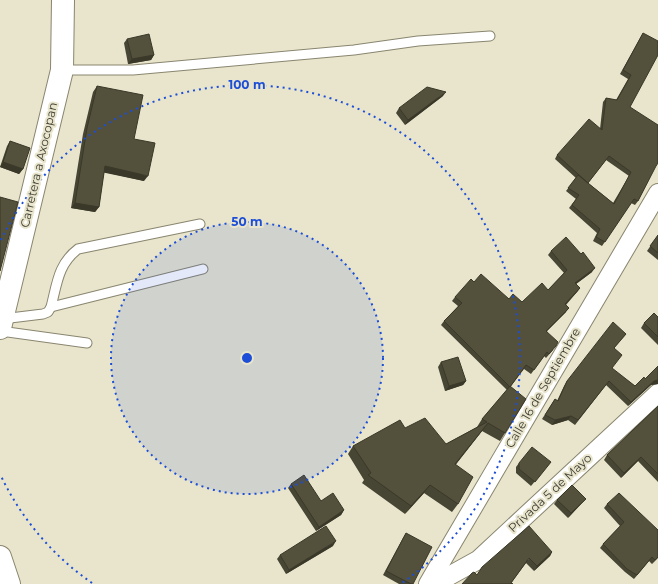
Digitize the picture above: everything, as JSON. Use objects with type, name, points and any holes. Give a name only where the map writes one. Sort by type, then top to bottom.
[{"type":"main road","name":"Carretera a Axocopan","points":[[1,326],[62,70],[63,0]]},
{"type":"main road","points":[[0,557],[9,584]]},
{"type":"street","name":"Calle 16 de Septiembre","points":[[430,580],[658,193]]},
{"type":"street","name":"Privada 5 de Mayo","points":[[430,580],[449,576],[478,560],[658,392]]},
{"type":"lane","points":[[62,70],[133,70],[354,50],[418,41],[490,36]]},
{"type":"lane","points":[[1,326],[48,312],[51,307],[61,267],[65,260],[78,249],[200,224]]},
{"type":"lane","points":[[51,307],[203,269]]},
{"type":"lane","points":[[1,326],[87,343]]},
{"type":"building","points":[[643,33],[658,41],[658,55],[630,107],[658,125],[658,163],[638,201],[634,199],[605,242],[596,237],[600,229],[572,205],[579,195],[568,188],[578,175],[614,204],[631,172],[609,156],[588,183],[557,155],[589,119],[602,130],[606,98],[617,100],[631,75],[623,70]]},
{"type":"building","points":[[149,34],[154,55],[132,59],[127,39]]},
{"type":"building","points":[[97,86],[143,95],[134,139],[155,143],[148,176],[105,166],[99,207],[75,203],[87,128]]},
{"type":"building","points":[[427,87],[446,92],[408,120],[399,108]]},
{"type":"building","points":[[10,141],[30,148],[23,169],[3,162]]},
{"type":"building","points":[[0,197],[18,202],[0,271]]},
{"type":"building","points":[[658,235],[658,253],[650,246]]},
{"type":"building","points":[[566,237],[581,254],[583,252],[595,268],[575,283],[580,288],[565,304],[569,308],[546,331],[558,342],[556,346],[549,354],[547,352],[534,370],[526,365],[510,387],[444,321],[462,303],[455,297],[471,279],[474,282],[481,274],[509,299],[513,294],[522,302],[542,283],[548,290],[567,270],[551,251]]},
{"type":"building","points":[[654,313],[658,317],[658,337],[644,323]]},
{"type":"building","points":[[613,322],[626,334],[614,348],[622,355],[612,368],[635,386],[644,377],[645,379],[658,366],[658,380],[654,381],[631,402],[609,381],[578,420],[571,416],[555,420],[545,415],[555,399],[558,401],[567,381]]},
{"type":"building","points":[[458,357],[466,381],[449,386],[441,362]]},
{"type":"building","points":[[510,386],[526,399],[505,433],[488,423],[455,464],[473,477],[458,504],[430,485],[411,506],[368,475],[371,473],[353,446],[400,420],[405,428],[425,418],[446,444],[487,422],[482,419]]},
{"type":"building","points":[[658,406],[658,474],[641,457],[624,473],[607,455]]},
{"type":"building","points":[[532,447],[551,462],[535,482],[519,469],[519,463]]},
{"type":"building","points":[[304,475],[321,501],[333,493],[344,510],[319,527],[291,484]]},
{"type":"building","points":[[572,485],[586,499],[571,513],[557,500]]},
{"type":"building","points":[[619,493],[658,530],[658,557],[655,560],[652,557],[637,575],[627,569],[603,544],[624,522],[607,504]]},
{"type":"building","points":[[326,526],[336,541],[289,570],[280,555]]},
{"type":"building","points":[[529,526],[552,552],[537,566],[529,558],[511,583],[513,584],[462,584],[472,573],[474,572],[477,575],[482,567]]},
{"type":"building","points":[[406,533],[432,547],[413,584],[386,571]]}]
